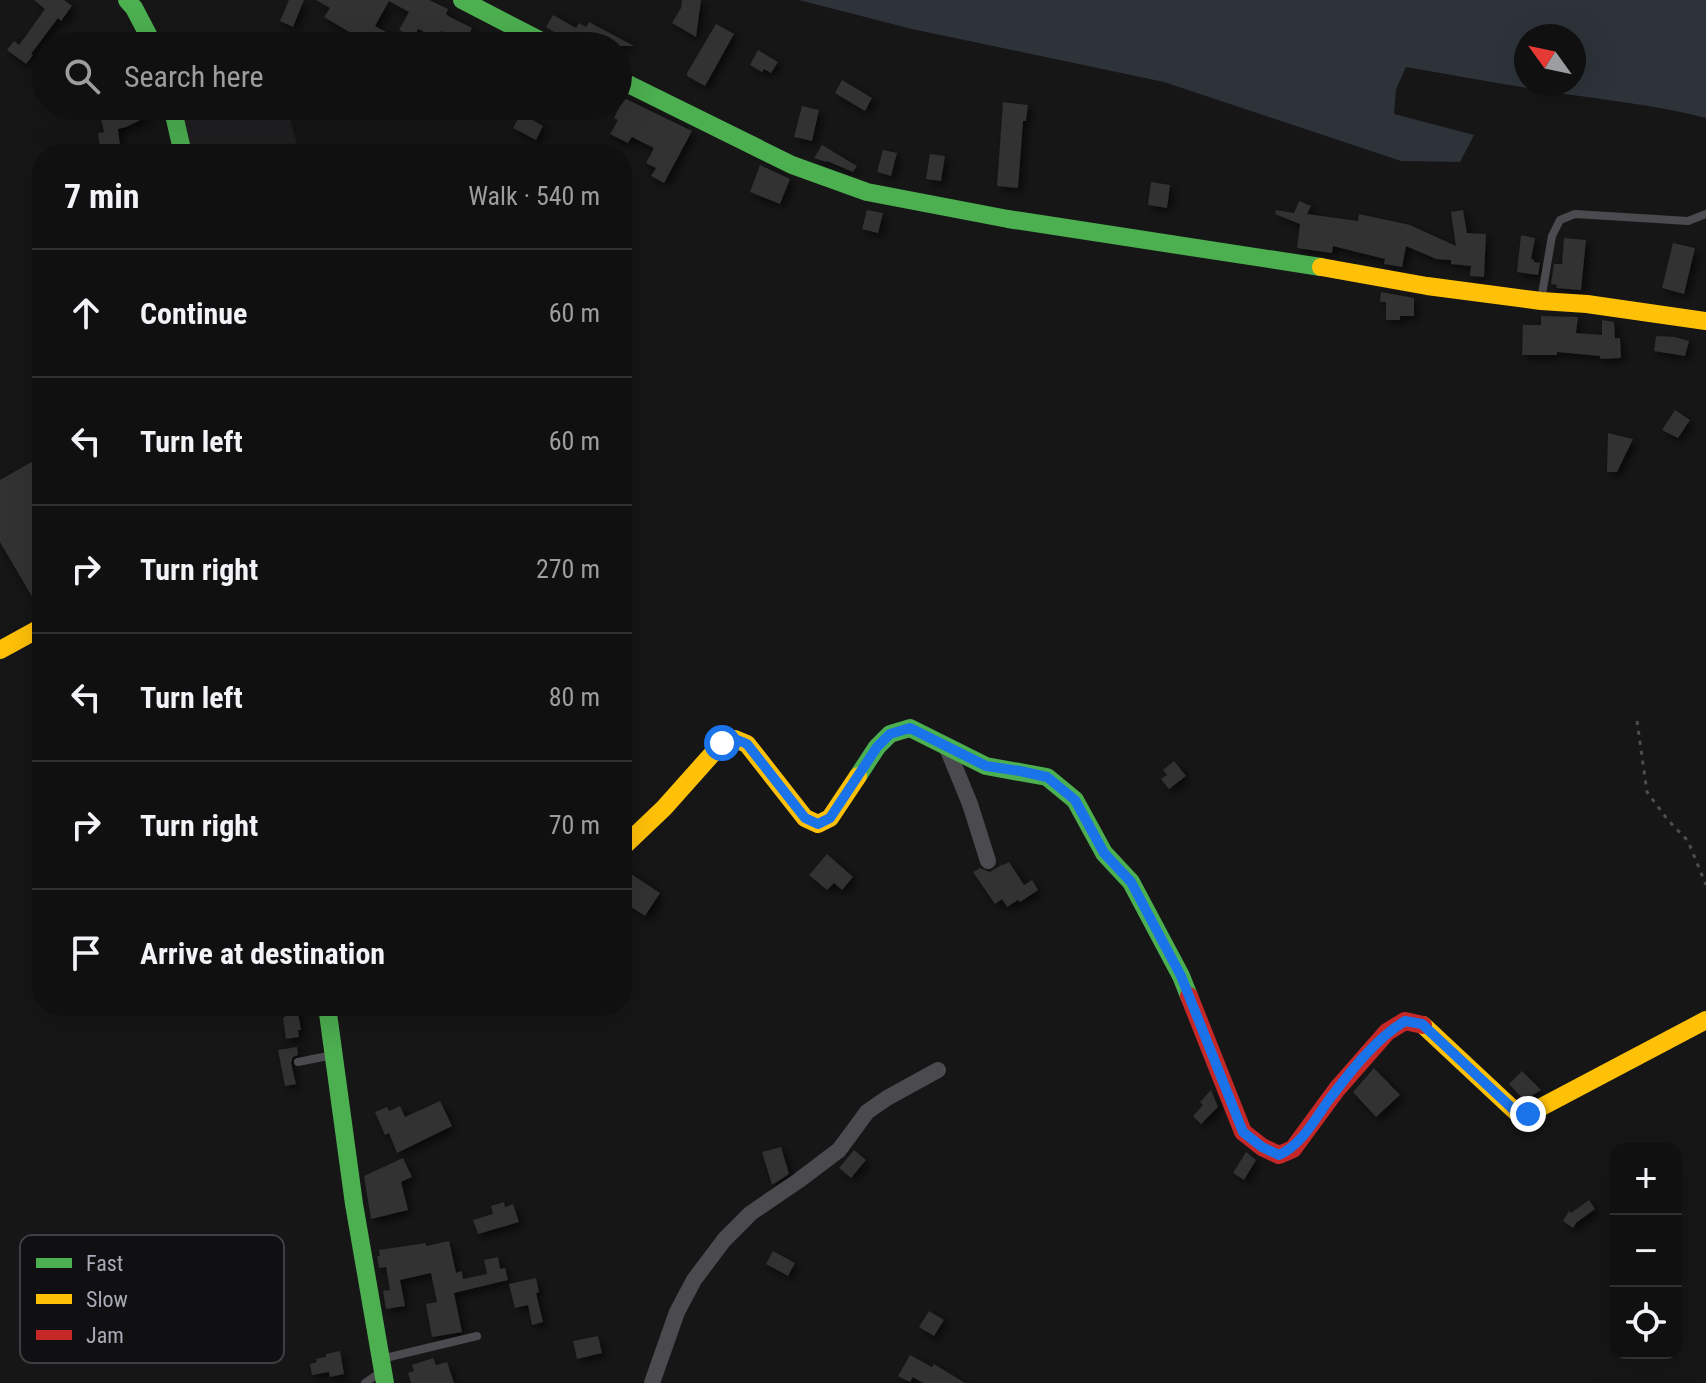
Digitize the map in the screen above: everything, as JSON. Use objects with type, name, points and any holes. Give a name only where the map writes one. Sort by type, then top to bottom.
[{"type":"street","points":[[127,0],[147,32]]},
{"type":"street","points":[[462,0],[524,32]]},
{"type":"street","points":[[632,86],[792,165],[867,192],[1008,219],[1427,286],[1706,321]]},
{"type":"street","points":[[175,120],[181,144]]},
{"type":"street","points":[[0,650],[32,632]]},
{"type":"street","points":[[632,838],[722,743],[735,739],[747,744],[805,818],[818,824],[830,818],[877,747],[890,734],[910,728],[986,766],[1047,777],[1075,800],[1104,853],[1131,882],[1181,976],[1243,1132],[1262,1147],[1279,1155],[1293,1149],[1337,1089],[1387,1032],[1405,1021],[1422,1024],[1515,1111],[1528,1114],[1706,1020]]},
{"type":"street","points":[[947,748],[970,804],[988,861]]},
{"type":"street","points":[[328,1016],[354,1204],[383,1371]]},
{"type":"street","points":[[652,1383],[677,1312],[694,1280],[724,1240],[751,1213],[839,1150],[867,1112],[938,1070]]},
{"type":"lane","points":[[1541,301],[1552,236],[1560,220],[1575,214],[1688,221],[1706,214]]},
{"type":"lane","points":[[298,1062],[334,1055]]},
{"type":"lane","points":[[365,1383],[383,1371],[477,1336]]},
{"type":"path","points":[[1637,721],[1647,792],[1688,841],[1706,885]]},
{"type":"shaded area","points":[[799,0],[1706,0],[1706,118],[1581,96],[1586,96],[1586,24],[1514,24],[1514,85],[1406,67],[1396,89],[1394,114],[1474,135],[1460,162],[1401,161],[1164,82],[912,29]]},
{"type":"shaded area","points":[[183,120],[290,120],[297,144],[189,144]]},
{"type":"building","points":[[34,0],[64,0],[72,6],[48,32],[32,32],[32,56],[26,64],[7,50],[14,41],[19,45],[45,9]]},
{"type":"building","points":[[289,0],[304,0],[293,27],[280,21]]},
{"type":"building","points":[[316,0],[429,0],[448,9],[446,14],[472,28],[470,32],[424,32],[418,29],[416,32],[403,32],[399,30],[409,12],[389,1],[375,26],[386,32],[349,32],[324,17],[330,8]]},
{"type":"building","points":[[682,0],[701,0],[696,37],[672,23]]},
{"type":"building","points":[[553,15],[576,28],[579,23],[586,27],[589,22],[608,32],[554,32],[546,27]]},
{"type":"building","points":[[716,24],[734,34],[705,86],[687,76],[687,73]]},
{"type":"building","points":[[758,50],[778,62],[771,73],[750,65]]},
{"type":"building","points":[[842,80],[872,98],[865,111],[835,93]]},
{"type":"building","points":[[632,102],[692,131],[664,183],[651,176],[656,168],[646,163],[654,148],[632,137],[628,143],[610,134],[618,120],[632,120]]},
{"type":"building","points":[[1003,102],[1028,105],[1026,121],[1023,121],[1018,188],[997,186]]},
{"type":"building","points":[[802,106],[819,110],[812,141],[794,137]]},
{"type":"building","points":[[101,120],[140,120],[118,129],[120,144],[100,144],[98,133],[104,132]]},
{"type":"building","points":[[517,120],[533,120],[543,126],[536,140],[513,128]]},
{"type":"building","points":[[822,145],[857,166],[853,172],[814,158]]},
{"type":"building","points":[[883,150],[897,153],[891,176],[877,172]]},
{"type":"building","points":[[930,154],[945,156],[941,181],[926,179]]},
{"type":"building","points":[[760,165],[790,179],[780,204],[750,192]]},
{"type":"building","points":[[1151,182],[1170,185],[1167,208],[1148,205]]},
{"type":"building","points":[[1299,201],[1311,206],[1307,214],[1358,221],[1359,214],[1410,225],[1456,246],[1451,212],[1463,210],[1467,233],[1486,234],[1484,277],[1470,276],[1471,266],[1451,264],[1451,260],[1436,259],[1406,246],[1402,267],[1384,264],[1385,259],[1333,246],[1332,253],[1297,248],[1300,224],[1275,214],[1276,210],[1294,213]]},
{"type":"building","points":[[867,210],[883,213],[878,233],[862,229]]},
{"type":"building","points":[[1521,235],[1535,238],[1531,259],[1540,263],[1538,275],[1517,272]]},
{"type":"building","points":[[1564,238],[1586,240],[1581,290],[1556,288],[1557,285],[1551,284],[1554,264],[1562,264]]},
{"type":"building","points":[[1673,243],[1695,248],[1684,294],[1662,288]]},
{"type":"building","points":[[1381,292],[1414,298],[1414,316],[1386,320],[1386,302],[1380,302]]},
{"type":"building","points":[[1541,316],[1578,317],[1576,333],[1602,335],[1602,320],[1614,322],[1615,338],[1620,338],[1621,358],[1600,359],[1600,356],[1557,352],[1557,355],[1522,355],[1523,325],[1541,325]]},
{"type":"building","points":[[1656,336],[1689,341],[1685,356],[1654,351]]},
{"type":"building","points":[[1675,410],[1690,420],[1678,438],[1662,430]]},
{"type":"building","points":[[1608,433],[1633,439],[1617,472],[1607,472]]},
{"type":"building","points":[[32,462],[32,597],[0,542],[0,480]]},
{"type":"building","points":[[1174,761],[1186,776],[1169,789],[1161,779],[1167,775],[1163,770]]},
{"type":"building","points":[[827,854],[853,877],[842,890],[834,883],[827,890],[809,875]]},
{"type":"building","points":[[1009,862],[1024,885],[1032,880],[1038,890],[1007,907],[1002,899],[995,904],[973,872],[980,868],[990,872]]},
{"type":"building","points":[[632,875],[660,893],[645,916],[632,908]]},
{"type":"building","points":[[299,1016],[299,1037],[286,1039],[285,1017]]},
{"type":"building","points":[[297,1047],[298,1055],[293,1057],[291,1063],[296,1084],[285,1086],[278,1050]]},
{"type":"building","points":[[1374,1068],[1400,1095],[1376,1117],[1353,1092]]},
{"type":"building","points":[[1522,1071],[1541,1090],[1526,1099],[1509,1084]]},
{"type":"building","points":[[1211,1090],[1218,1107],[1201,1124],[1193,1116]]},
{"type":"building","points":[[440,1101],[452,1126],[397,1153],[389,1133],[385,1135],[375,1112],[400,1106],[405,1117]]},
{"type":"building","points":[[781,1147],[789,1174],[772,1185],[762,1152]]},
{"type":"building","points":[[854,1150],[866,1160],[851,1178],[839,1168]]},
{"type":"building","points":[[1246,1152],[1256,1160],[1244,1180],[1233,1173]]},
{"type":"building","points":[[403,1158],[412,1177],[401,1182],[408,1210],[371,1219],[364,1176]]},
{"type":"building","points":[[1589,1200],[1595,1209],[1573,1228],[1563,1221],[1569,1211],[1571,1213]]},
{"type":"building","points":[[504,1202],[505,1207],[513,1204],[519,1222],[478,1234],[473,1220],[493,1214],[491,1206]]},
{"type":"building","points":[[449,1241],[456,1273],[462,1271],[463,1279],[487,1274],[484,1260],[498,1257],[500,1269],[505,1268],[508,1280],[454,1293],[462,1332],[432,1337],[426,1304],[437,1302],[431,1273],[400,1280],[405,1306],[386,1309],[383,1291],[390,1290],[386,1267],[379,1268],[377,1256],[380,1256],[379,1250]]},
{"type":"building","points":[[773,1251],[795,1263],[788,1276],[766,1264]]},
{"type":"building","points":[[536,1278],[543,1322],[532,1325],[528,1305],[515,1308],[509,1284]]},
{"type":"building","points":[[929,1311],[944,1320],[934,1336],[919,1327]]},
{"type":"building","points":[[598,1336],[602,1353],[577,1359],[573,1341]]},
{"type":"building","points":[[340,1351],[344,1374],[330,1377],[329,1372],[312,1375],[310,1364],[326,1357],[326,1354]]},
{"type":"building","points":[[910,1355],[932,1367],[934,1364],[965,1383],[923,1383],[913,1377],[910,1382],[898,1376]]},
{"type":"building","points":[[433,1358],[436,1365],[447,1362],[454,1383],[411,1383],[408,1373],[414,1371],[412,1365]]},
{"type":"traffic: fast","points":[[127,0],[147,32]]},
{"type":"traffic: fast","points":[[462,0],[524,32]]},
{"type":"traffic: fast","points":[[632,86],[792,165],[867,192],[1008,219],[1321,267]]},
{"type":"traffic: fast","points":[[175,120],[181,144]]},
{"type":"traffic: fast","points":[[858,776],[877,747],[890,734],[910,728],[986,766],[1047,777],[1075,800],[1104,853],[1131,882],[1189,996]]},
{"type":"traffic: fast","points":[[328,1016],[354,1204],[385,1383]]},
{"type":"traffic: slow","points":[[1321,267],[1427,286],[1706,321]]},
{"type":"traffic: slow","points":[[0,650],[32,632]]},
{"type":"traffic: slow","points":[[632,838],[722,743],[735,739],[747,744],[805,818],[818,824],[830,818],[858,776]]},
{"type":"traffic: slow","points":[[1423,1025],[1515,1111],[1528,1114],[1706,1020]]},
{"type":"traffic: jam","points":[[1189,996],[1243,1132],[1262,1147],[1279,1155],[1293,1149],[1337,1089],[1387,1032],[1405,1021],[1423,1025]]},
{"type":"route","points":[[722,743],[735,739],[747,744],[805,818],[818,824],[830,818],[877,747],[890,734],[910,728],[986,766],[1047,777],[1075,800],[1104,853],[1131,882],[1181,976],[1243,1132],[1262,1147],[1279,1155],[1293,1149],[1337,1089],[1387,1032],[1405,1021],[1422,1024],[1515,1111],[1528,1114]]}]
